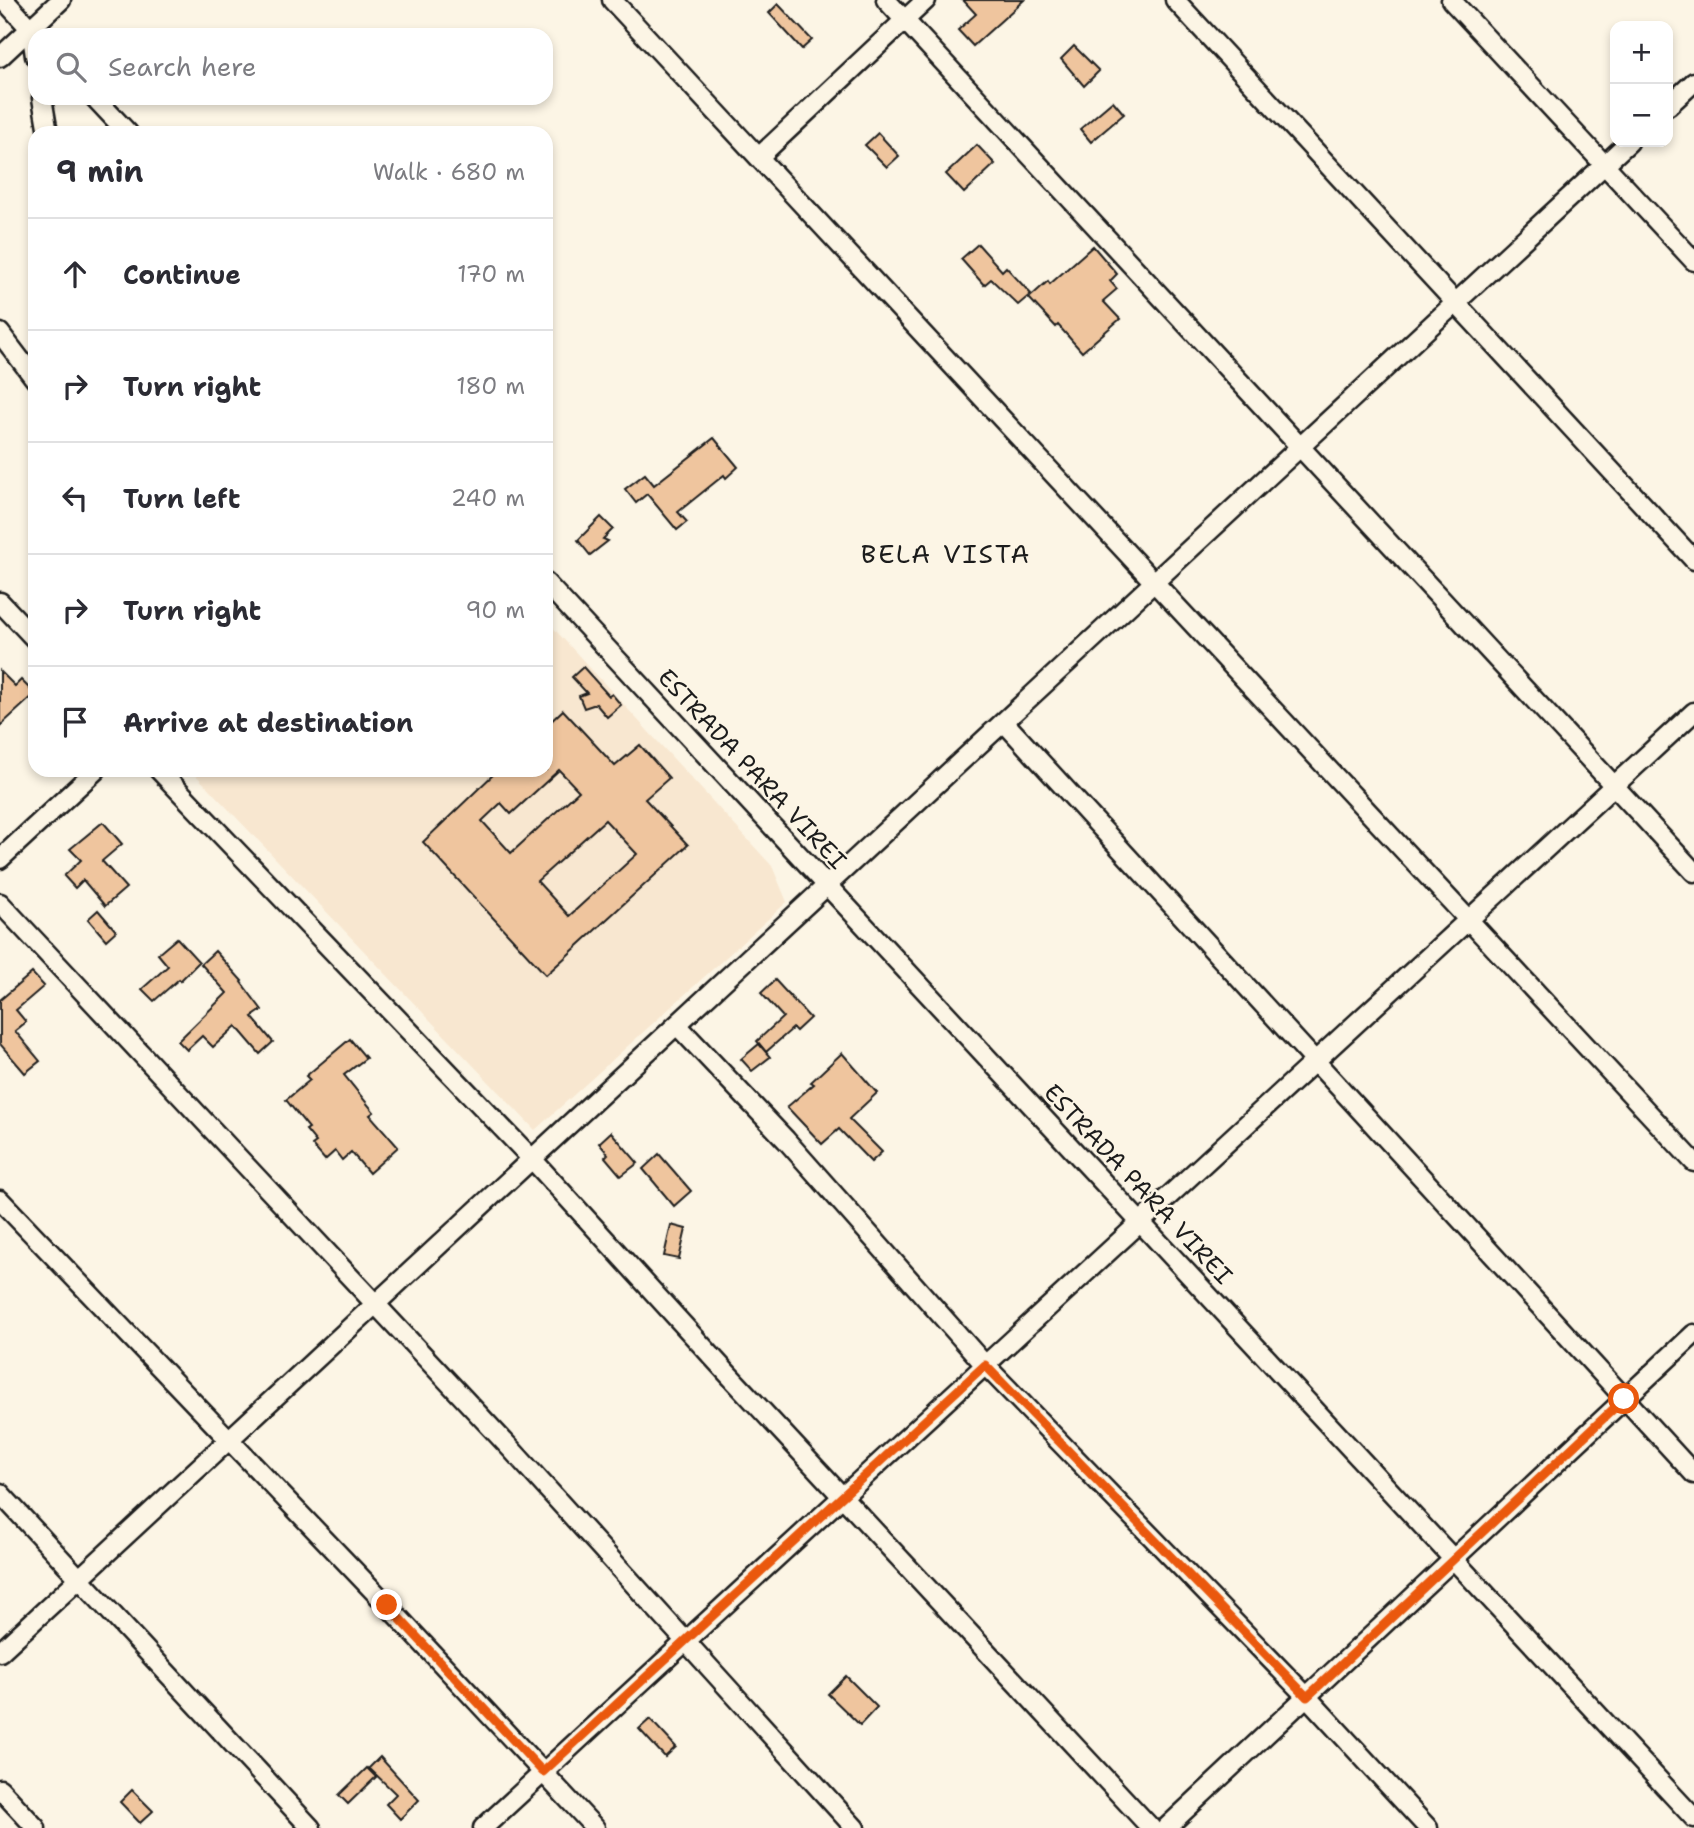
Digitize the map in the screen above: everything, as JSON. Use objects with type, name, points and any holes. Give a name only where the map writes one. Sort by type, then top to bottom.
[{"type":"street","points":[[4,0],[30,28]]},
{"type":"street","points":[[37,28],[61,0]]},
{"type":"street","points":[[612,0],[1694,1162]]},
{"type":"street","points":[[886,0],[1694,872]]},
{"type":"street","points":[[759,158],[926,0]]},
{"type":"street","points":[[1175,0],[1694,560]]},
{"type":"street","points":[[1451,0],[1694,261]]},
{"type":"street","points":[[0,57],[28,36]]},
{"type":"street","points":[[1673,101],[1694,82]]},
{"type":"street","points":[[43,105],[47,126]]},
{"type":"street","points":[[102,105],[121,126]]},
{"type":"street","points":[[0,1652],[1624,147]]},
{"type":"street","points":[[0,333],[28,370]]},
{"type":"street","name":"ESTRADA PARA VIREI","points":[[553,591],[1694,1818]]},
{"type":"street","points":[[0,602],[28,632]]},
{"type":"street","points":[[482,1828],[1694,712]]},
{"type":"street","points":[[1004,722],[1694,1474]]},
{"type":"street","points":[[0,859],[88,777]]},
{"type":"street","points":[[166,777],[532,1159],[1151,1828]]},
{"type":"street","points":[[0,903],[513,1451],[855,1828]]},
{"type":"street","points":[[677,1025],[786,1140],[985,1365],[1307,1697],[1428,1828]]},
{"type":"street","points":[[0,1200],[595,1828]]},
{"type":"street","points":[[1166,1828],[1694,1334]]},
{"type":"street","points":[[0,1493],[311,1828]]},
{"type":"street","points":[[0,1789],[36,1828]]},
{"type":"shaded area","points":[[553,628],[772,866],[787,902],[535,1130],[198,777],[553,777]]},
{"type":"building","points":[[963,0],[1024,0],[973,46],[958,30],[976,14]]},
{"type":"building","points":[[778,4],[812,40],[802,49],[769,13]]},
{"type":"building","points":[[1074,46],[1099,71],[1084,86],[1061,59]]},
{"type":"building","points":[[1113,101],[1124,114],[1091,142],[1080,129]]},
{"type":"building","points":[[878,133],[899,156],[887,167],[865,145]]},
{"type":"building","points":[[977,145],[995,164],[964,193],[946,174]]},
{"type":"building","points":[[978,244],[1002,271],[1006,267],[1031,294],[1018,305],[991,279],[984,285],[961,259]]},
{"type":"building","points":[[1093,246],[1117,274],[1110,281],[1117,289],[1103,301],[1120,319],[1082,352],[1029,298],[1048,281],[1050,284]]},
{"type":"building","points":[[714,438],[738,467],[678,512],[687,522],[677,530],[647,494],[636,503],[625,489],[645,474],[654,485]]},
{"type":"building","points":[[601,517],[613,529],[603,539],[608,541],[590,555],[578,540]]},
{"type":"building","points":[[583,667],[609,696],[612,694],[621,705],[607,717],[596,704],[584,708],[579,696],[587,693],[572,677]]},
{"type":"building","points":[[0,671],[15,686],[21,680],[28,687],[28,700],[0,726]]},
{"type":"building","points":[[563,710],[615,766],[640,745],[669,778],[645,799],[688,845],[546,975],[423,842],[491,777],[551,777],[511,814],[501,803],[482,821],[511,853],[579,791],[559,770],[553,776],[553,719]],"holes":[[[605,820],[637,854],[569,916],[537,881]]]},
{"type":"building","points":[[103,822],[122,844],[102,861],[126,888],[105,906],[83,880],[75,888],[64,876],[81,860],[70,849]]},
{"type":"building","points":[[98,910],[116,931],[106,940],[88,919]]},
{"type":"building","points":[[177,938],[199,962],[154,1001],[142,989],[168,966],[158,954]]},
{"type":"building","points":[[215,951],[242,981],[262,1010],[252,1017],[273,1042],[260,1054],[236,1026],[213,1047],[202,1036],[187,1050],[178,1041],[227,993],[201,964]]},
{"type":"building","points":[[32,973],[44,986],[16,1010],[26,1022],[15,1031],[40,1061],[25,1073],[0,1044],[0,1000]]},
{"type":"building","points":[[775,980],[810,1018],[796,1031],[793,1028],[766,1052],[757,1041],[783,1017],[761,993]]},
{"type":"building","points":[[350,1039],[366,1058],[344,1075],[374,1112],[370,1115],[398,1147],[369,1173],[351,1152],[342,1160],[335,1151],[325,1160],[312,1145],[316,1142],[306,1130],[309,1128],[286,1100],[310,1080],[306,1076]]},
{"type":"building","points":[[759,1044],[770,1057],[752,1071],[741,1059]]},
{"type":"building","points":[[842,1053],[877,1093],[849,1119],[882,1152],[871,1162],[839,1129],[822,1144],[787,1107],[814,1084],[811,1082]]},
{"type":"building","points":[[611,1132],[638,1163],[621,1176],[605,1157],[608,1154],[599,1143]]},
{"type":"building","points":[[659,1154],[691,1191],[674,1206],[643,1169]]},
{"type":"building","points":[[671,1225],[686,1229],[679,1259],[664,1256]]},
{"type":"building","points":[[846,1676],[877,1707],[860,1725],[828,1694]]},
{"type":"building","points":[[650,1719],[676,1747],[665,1757],[639,1729]]},
{"type":"building","points":[[380,1757],[419,1800],[400,1819],[386,1804],[396,1794],[369,1768]]},
{"type":"building","points":[[367,1768],[376,1777],[348,1804],[339,1795]]},
{"type":"building","points":[[132,1790],[153,1811],[140,1823],[120,1802]]},
{"type":"district","name":"BELA VISTA","points":[[946,553]]},
{"type":"route","points":[[387,1605],[543,1772],[985,1365],[1307,1697],[1624,1399]]}]
